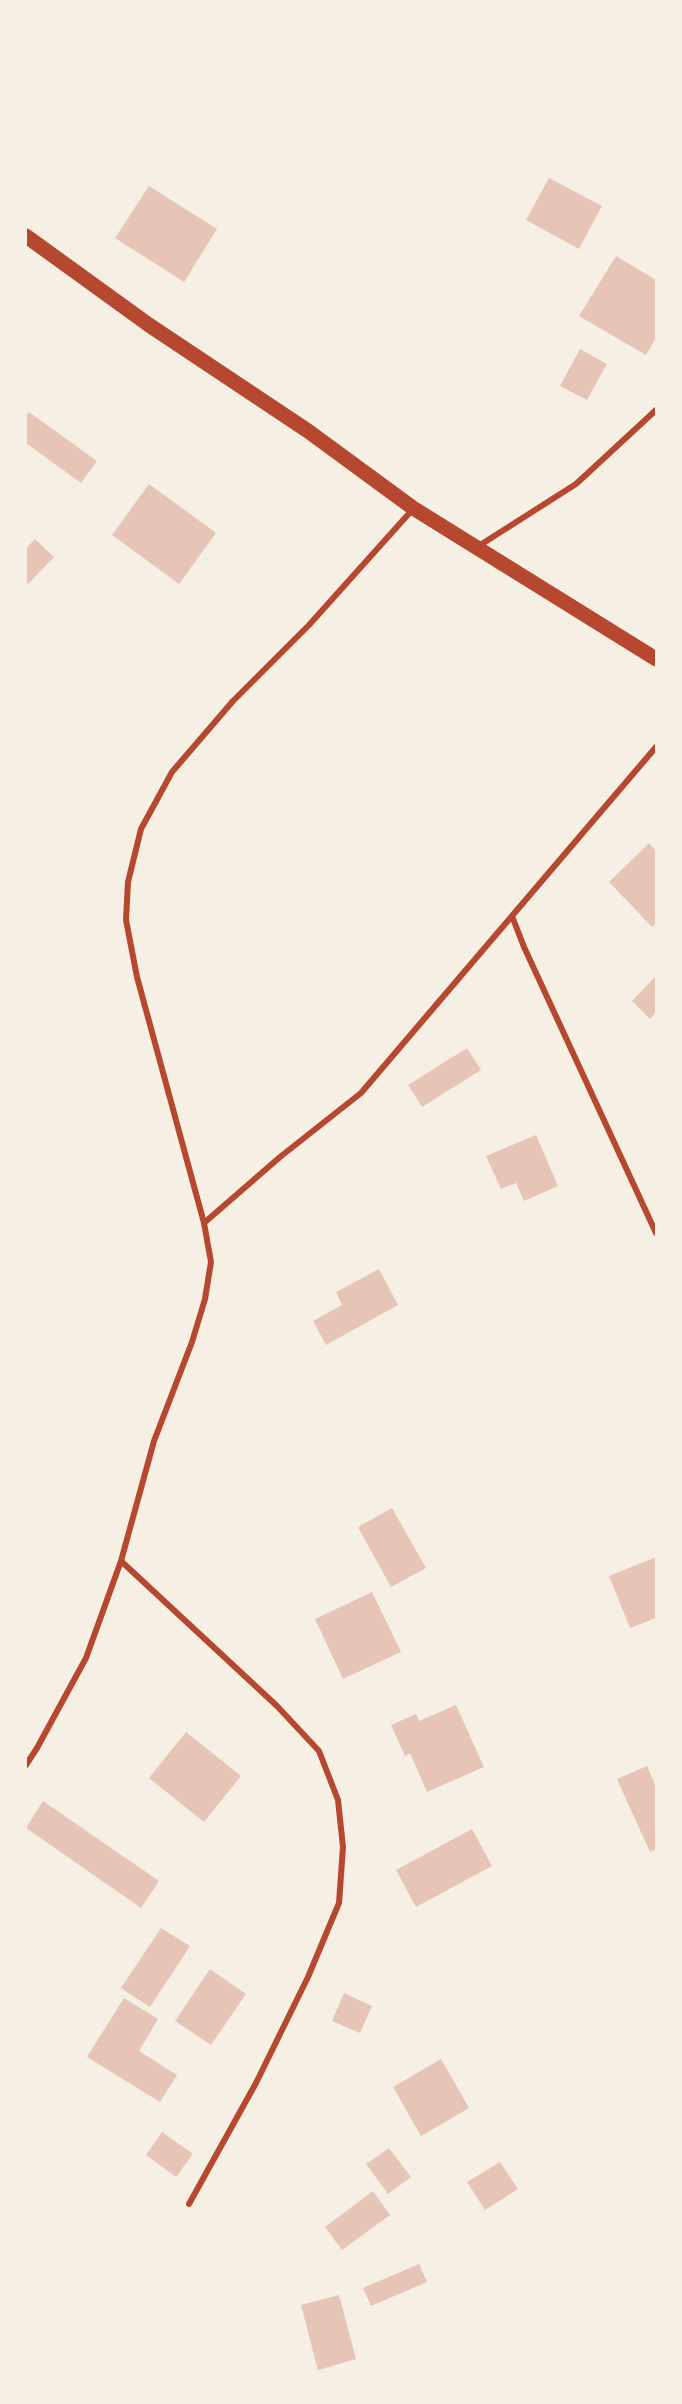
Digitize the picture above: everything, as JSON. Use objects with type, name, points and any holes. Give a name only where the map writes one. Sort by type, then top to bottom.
[{"type":"main road","points":[[26,236],[149,325],[308,431],[413,508],[657,659]]},
{"type":"street","points":[[477,547],[576,484],[657,410]]},
{"type":"street","points":[[26,1765],[38,1748],[86,1658],[121,1561],[154,1441],[192,1342],[211,1262],[204,1224],[137,976],[126,920],[128,882],[141,829],[172,772],[233,701],[309,625],[413,508]]},
{"type":"street","points":[[204,1224],[280,1157],[361,1093],[657,747]]},
{"type":"street","points":[[512,916],[524,947],[657,1233]]},
{"type":"street","points":[[121,1561],[284,1713],[319,1751],[338,1800],[343,1847],[339,1903],[308,1977],[262,2073],[189,2204]]},
{"type":"building","points":[[549,178],[602,206],[579,249],[526,220]]},
{"type":"building","points":[[149,186],[217,229],[184,282],[115,238]]},
{"type":"building","points":[[616,256],[656,280],[656,338],[646,355],[579,316]]},
{"type":"building","points":[[580,349],[607,364],[587,400],[560,386]]},
{"type":"building","points":[[29,412],[97,461],[81,483],[26,443],[26,416]]},
{"type":"building","points":[[149,484],[216,533],[179,584],[112,535]]},
{"type":"building","points":[[35,539],[54,557],[28,584],[26,581],[26,549]]},
{"type":"building","points":[[649,843],[656,851],[656,923],[652,927],[609,882]]},
{"type":"building","points":[[656,976],[656,1012],[650,1019],[632,1001]]},
{"type":"building","points":[[467,1048],[481,1070],[422,1107],[408,1085]]},
{"type":"building","points":[[536,1135],[558,1186],[524,1201],[516,1183],[501,1189],[486,1156]]},
{"type":"building","points":[[379,1269],[398,1305],[326,1345],[313,1321],[342,1305],[336,1292]]},
{"type":"building","points":[[392,1508],[426,1568],[391,1587],[358,1527]]},
{"type":"building","points":[[656,1557],[656,1618],[630,1628],[609,1576]]},
{"type":"building","points":[[372,1592],[401,1652],[343,1679],[315,1619]]},
{"type":"building","points":[[456,1705],[484,1767],[427,1792],[410,1753],[405,1756],[391,1725],[416,1714],[419,1721]]},
{"type":"building","points":[[186,1732],[241,1776],[204,1822],[149,1778]]},
{"type":"building","points":[[647,1766],[656,1787],[656,1849],[650,1852],[617,1779]]},
{"type":"building","points":[[43,1801],[159,1881],[141,1908],[26,1828]]},
{"type":"building","points":[[472,1829],[492,1866],[416,1907],[396,1870]]},
{"type":"building","points":[[161,1928],[190,1946],[150,2007],[121,1988]]},
{"type":"building","points":[[210,1969],[246,1994],[211,2045],[175,2021]]},
{"type":"building","points":[[344,1993],[372,2006],[360,2033],[332,2021]]},
{"type":"building","points":[[124,1998],[158,2019],[139,2051],[177,2075],[160,2102],[87,2057]]},
{"type":"building","points":[[441,2059],[469,2108],[421,2136],[393,2087]]},
{"type":"building","points":[[162,2132],[193,2154],[176,2177],[146,2155]]},
{"type":"building","points":[[389,2148],[411,2177],[388,2194],[366,2164]]},
{"type":"building","points":[[500,2162],[518,2189],[485,2210],[467,2182]]},
{"type":"building","points":[[373,2191],[390,2215],[342,2250],[325,2227]]},
{"type":"building","points":[[419,2264],[427,2282],[371,2306],[363,2288]]},
{"type":"building","points":[[339,2295],[356,2359],[318,2370],[301,2305]]}]
